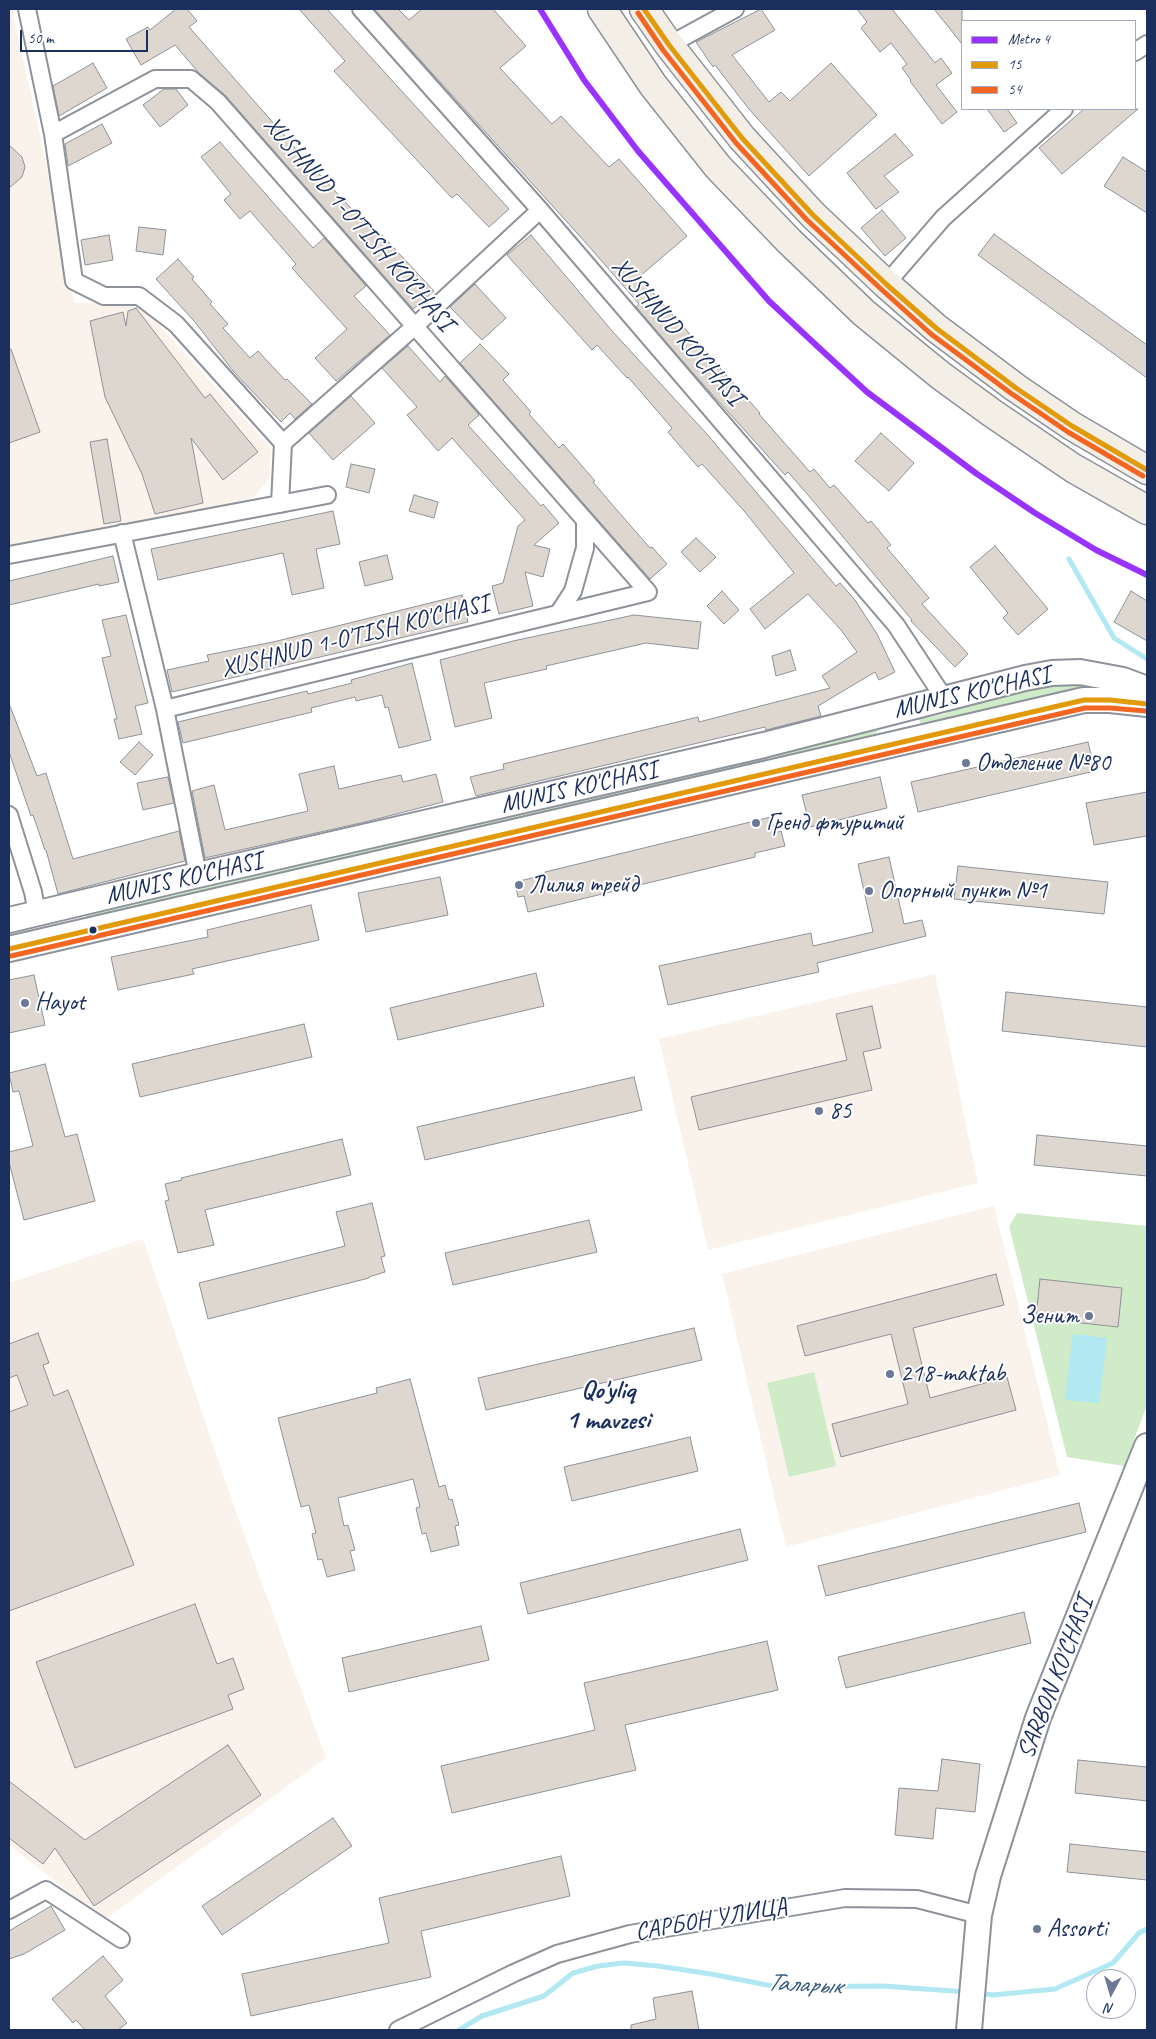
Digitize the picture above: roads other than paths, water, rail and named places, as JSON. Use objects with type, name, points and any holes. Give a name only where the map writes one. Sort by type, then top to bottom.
[{"type":"highway","points":[[602,9],[653,85],[718,167],[789,241],[864,313],[940,375],[999,418],[1073,468],[1147,510]]},
{"type":"highway","points":[[644,9],[669,45],[748,144],[813,215],[886,284],[943,333],[1016,388],[1072,426],[1147,470]]},
{"type":"street","points":[[27,9],[52,134],[74,281],[104,296],[140,296],[176,324],[283,443],[280,504]]},
{"type":"street","name":"XUSHNUD KO'CHASI","points":[[361,9],[540,210],[896,625],[944,698]]},
{"type":"street","points":[[669,45],[735,9]]},
{"type":"street","points":[[1136,51],[1147,44]]},
{"type":"street","name":"XUSHNUD 1-O'TISH KO'CHASI","points":[[52,134],[155,79],[191,79],[218,102],[648,592],[165,709]]},
{"type":"street","points":[[886,284],[943,218],[1063,110]]},
{"type":"street","points":[[283,443],[415,326],[540,210]]},
{"type":"street","points":[[9,555],[327,495]]},
{"type":"street","points":[[558,614],[573,591],[585,548],[585,520]]},
{"type":"street","points":[[122,533],[165,709],[198,875]]},
{"type":"street","name":"MUNIS KO'CHASI","points":[[9,920],[764,745],[1025,678],[1052,673],[1080,672],[1123,680],[1147,689]]},
{"type":"street","name":"MUNIS KO'CHASI","points":[[9,950],[1084,700],[1147,704]]},
{"type":"street","points":[[899,710],[907,740]]},
{"type":"street","points":[[764,745],[772,773]]},
{"type":"street","points":[[9,815],[34,892],[44,941]]},
{"type":"street","name":"SARBON KO'CHASI","points":[[979,1915],[988,1876],[1038,1718],[1147,1446]]},
{"type":"street","points":[[9,1910],[46,1890],[121,1939]]},
{"type":"street","name":"САРБОН УЛИЦА","points":[[398,2030],[557,1954],[630,1934],[845,1898],[917,1899],[979,1915]]},
{"type":"street","points":[[969,2030],[979,1915]]},
{"type":"water","points":[[1073,1334],[1107,1338],[1099,1403],[1065,1400]]},
{"type":"waterway","points":[[1069,559],[1114,638],[1147,659]]},
{"type":"waterway","name":"Таларык","points":[[978,1993],[993,1995],[1055,1989],[1113,1963],[1139,1933],[1147,1929]]},
{"type":"waterway","name":"Таларык","points":[[459,2030],[482,2016],[544,1996],[573,1973],[598,1966],[624,1963],[711,1974],[777,1987],[883,1986],[967,1992]]},
{"type":"metro line","name":"4","points":[[540,9],[584,80],[638,151],[769,301],[816,345],[867,392],[977,474],[1035,513],[1096,550],[1147,575]]},
{"type":"place","name":"Отделение №80","points":[[966,763]]},
{"type":"place","name":"Гренд фтуритий","points":[[756,823]]},
{"type":"place","name":"Лилия трейд","points":[[519,885]]},
{"type":"place","name":"Опорный пункт №1","points":[[869,891]]},
{"type":"place","name":"Hayot","points":[[25,1003]]},
{"type":"place","name":"85","points":[[819,1111]]},
{"type":"place","name":"Зенит","points":[[1089,1316]]},
{"type":"place","name":"218-maktab","points":[[890,1374]]},
{"type":"place","name":"Assorti","points":[[1037,1929]]},
{"type":"district","name":"Qo'yliq 1 mavzesi","points":[[608,1406]]}]
